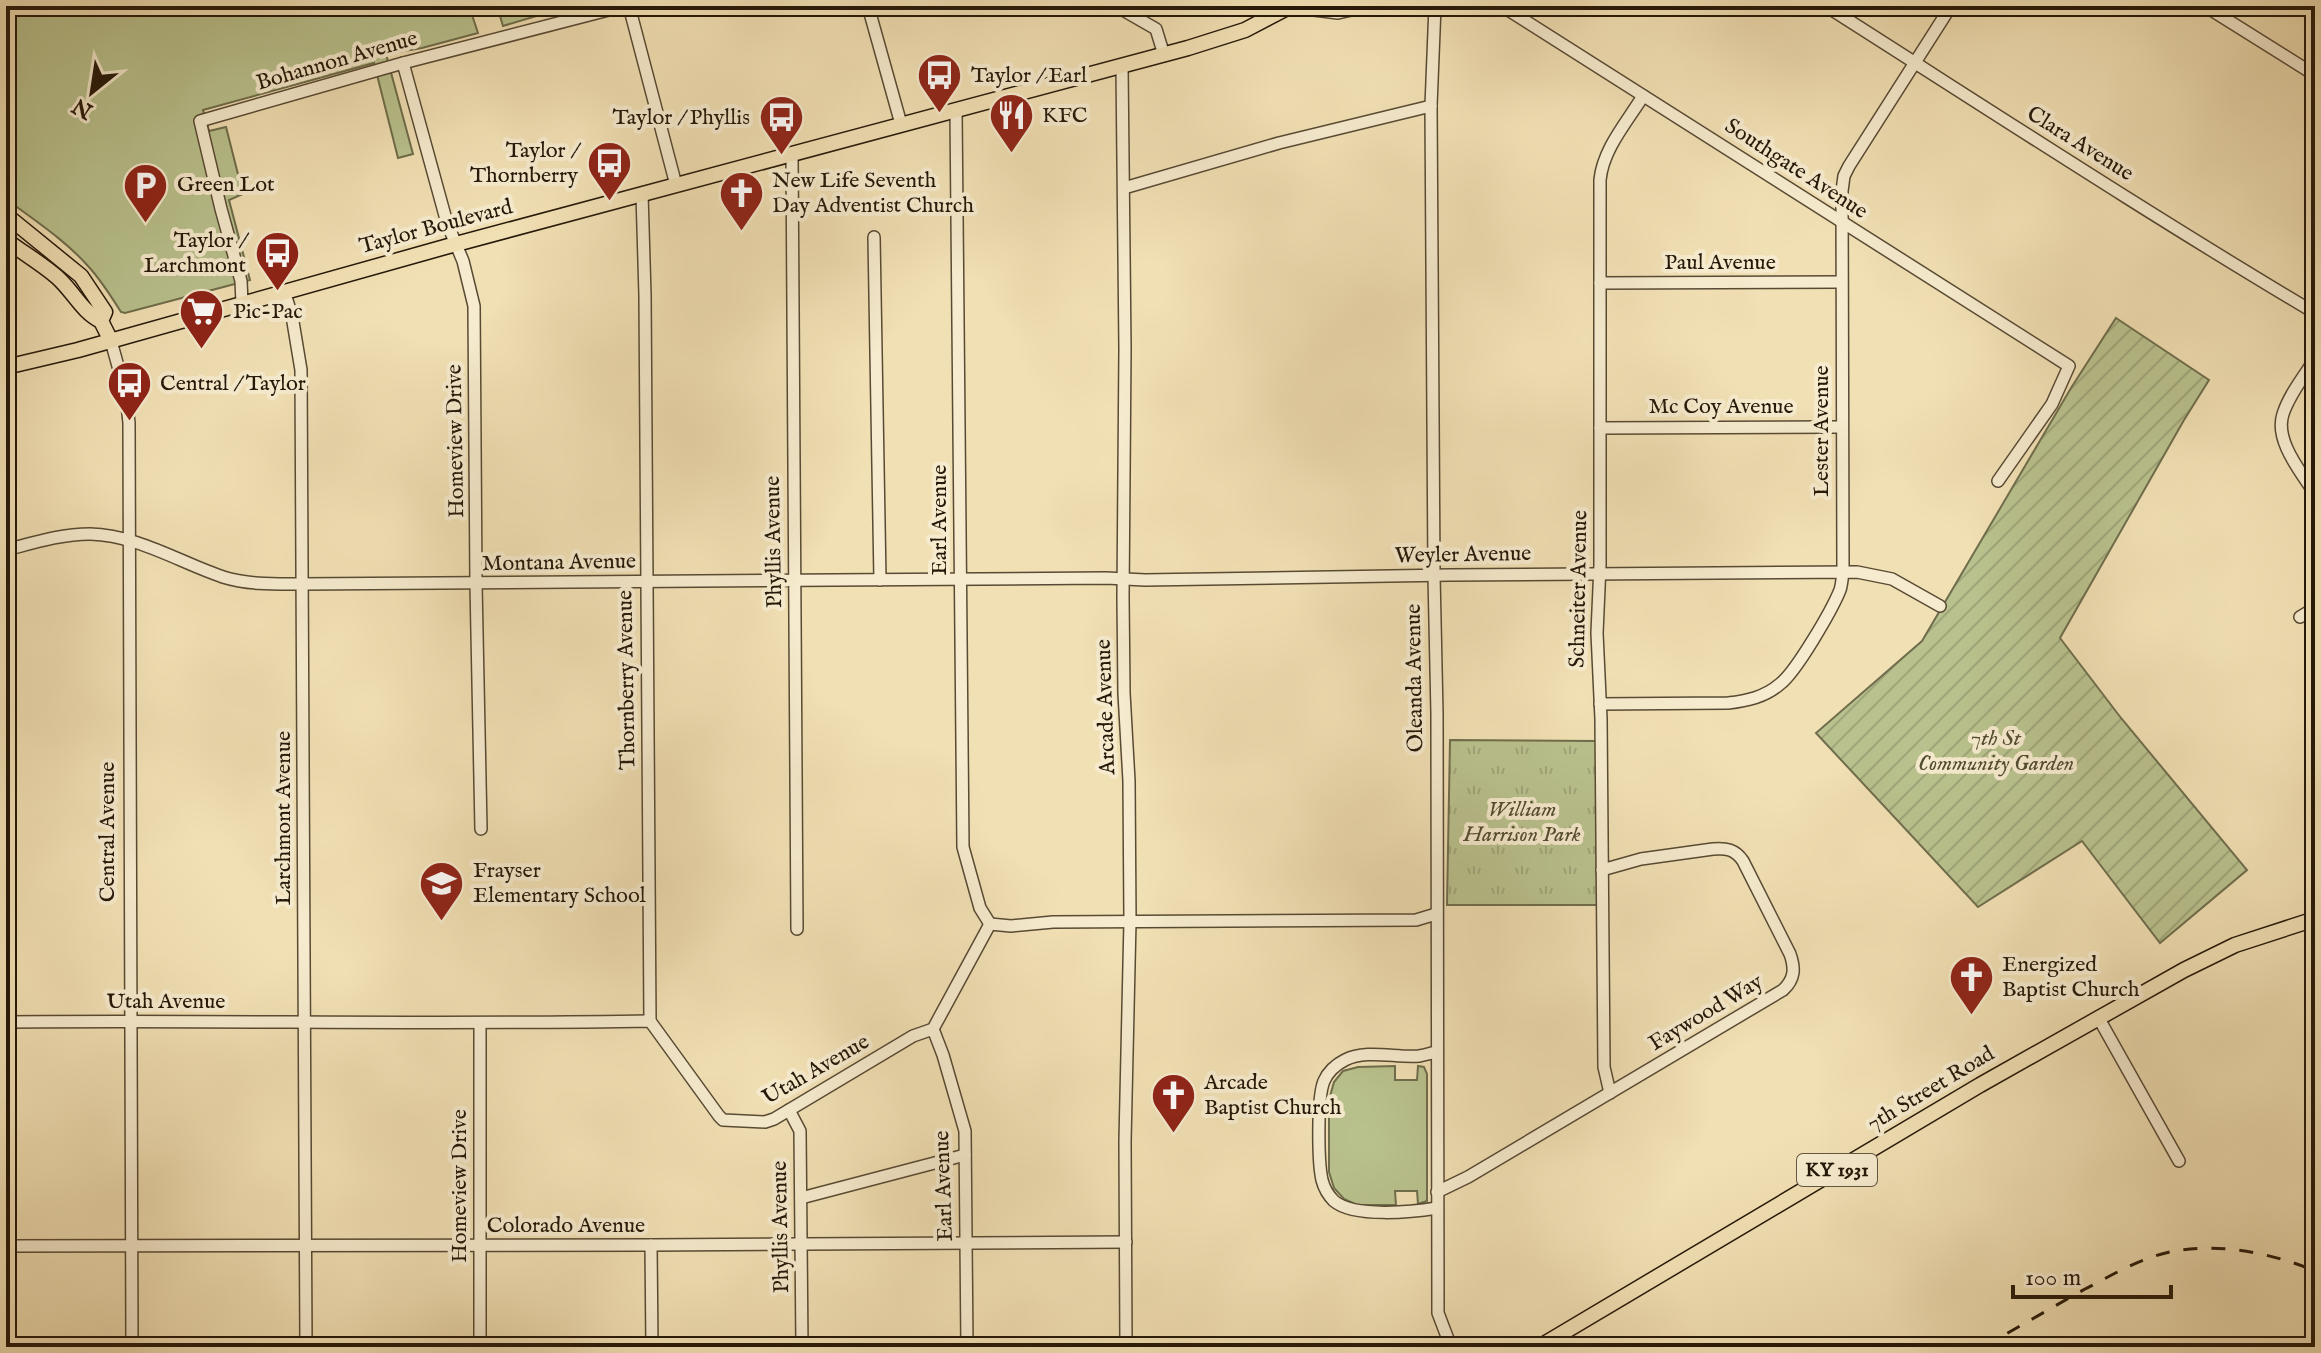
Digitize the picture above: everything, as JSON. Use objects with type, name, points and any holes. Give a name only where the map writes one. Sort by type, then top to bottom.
[{"type":"main road","name":"Taylor Boulevard","points":[[6,367],[1164,55],[1245,30],[1290,6]]},
{"type":"main road","name":"Central Avenue","points":[[6,215],[81,276],[105,312],[101,321]]},
{"type":"main road","name":"Central Avenue","points":[[6,240],[56,276],[90,316],[101,321],[111,341]]},
{"type":"main road","name":"7th Street Road","points":[[1539,1347],[2098,1017],[2235,945],[2315,919]]},
{"type":"street","name":"Bohannon Avenue","points":[[242,303],[241,281],[200,121],[403,63],[627,6]]},
{"type":"street","points":[[627,6],[676,185]]},
{"type":"street","points":[[868,6],[901,124]]},
{"type":"street","points":[[1116,6],[1156,29],[1164,55]]},
{"type":"street","points":[[1290,6],[1338,13],[1369,6]]},
{"type":"street","name":"Oleanda Avenue","points":[[1435,6],[1431,106],[1437,714],[1438,1313],[1451,1347]]},
{"type":"street","name":"Southgate Avenue","points":[[1502,6],[2069,366],[2052,404],[1998,481]]},
{"type":"street","name":"Clara Avenue","points":[[1826,6],[2315,313]]},
{"type":"street","name":"Lester Avenue","points":[[1600,704],[1728,703],[1765,694],[1781,684],[1793,671],[1839,593],[1843,572],[1841,282],[1844,176],[1951,6]]},
{"type":"street","points":[[2205,6],[2315,75]]},
{"type":"street","name":"Homeview Drive","points":[[403,63],[438,195],[463,261],[474,306],[481,829]]},
{"type":"street","name":"Arcade Avenue","points":[[1122,66],[1124,693],[1129,781],[1130,921],[1126,1052],[1126,1347]]},
{"type":"street","name":"Schneiter Avenue","points":[[1610,1093],[1604,1067],[1597,633],[1601,168],[1607,152],[1643,96]]},
{"type":"street","points":[[1124,188],[1279,143],[1431,106]]},
{"type":"street","name":"Earl Avenue","points":[[956,111],[963,847],[980,908],[990,924]]},
{"type":"street","name":"Phyllis Avenue","points":[[792,154],[797,929]]},
{"type":"street","name":"Thornberry Avenue","points":[[642,194],[650,1021]]},
{"type":"street","points":[[874,237],[880,580]]},
{"type":"street","name":"Paul Avenue","points":[[1600,283],[1841,282]]},
{"type":"street","name":"Larchmont Avenue","points":[[284,291],[292,316],[301,370],[306,1347]]},
{"type":"street","name":"Central Avenue","points":[[111,341],[126,395],[129,436],[132,1347]]},
{"type":"street","points":[[2315,359],[2287,404],[2281,427],[2284,440],[2315,494]]},
{"type":"street","name":"Mc Coy Avenue","points":[[1600,428],[1842,427]]},
{"type":"street","name":"Montana Avenue","points":[[6,550],[62,536],[90,534],[129,541],[227,578],[252,583],[1123,579]]},
{"type":"street","name":"Weyler Avenue","points":[[1123,579],[1843,572],[1871,573],[1892,579],[1940,606]]},
{"type":"street","points":[[2300,617],[2315,608]]},
{"type":"street","name":"Faywood Way","points":[[1437,1192],[1468,1177],[1789,985],[1794,971],[1793,963],[1743,861],[1734,851],[1724,848],[1641,859],[1602,870]]},
{"type":"street","points":[[933,1029],[990,924],[1416,920],[1436,914]]},
{"type":"street","points":[[2098,1017],[2179,1161]]},
{"type":"street","name":"Utah Avenue","points":[[6,1022],[480,1024],[650,1021],[723,1120],[765,1122],[913,1036],[933,1029]]},
{"type":"street","name":"Homeview Drive","points":[[480,1024],[480,1347]]},
{"type":"street","name":"Earl Avenue","points":[[933,1029],[965,1131],[967,1347]]},
{"type":"street","points":[[1437,1052],[1418,1056],[1351,1057],[1329,1072],[1320,1097],[1322,1178],[1335,1202],[1355,1210],[1417,1211],[1437,1208]]},
{"type":"street","name":"Phyllis Avenue","points":[[789,1110],[800,1131],[802,1347]]},
{"type":"street","points":[[801,1198],[965,1155]]},
{"type":"street","name":"Colorado Avenue","points":[[6,1246],[1126,1242]]},
{"type":"street","points":[[651,1245],[652,1347]]},
{"type":"green space","points":[[6,6],[469,6],[478,33],[386,54],[413,154],[398,158],[374,63],[203,110],[209,131],[226,127],[243,194],[229,200],[250,280],[125,313],[121,312],[102,282],[79,257],[6,199]]},
{"type":"green space","points":[[497,6],[570,6],[503,26]]},
{"type":"green space","name":"7th St Community Garden","points":[[2116,318],[2209,380],[2060,638],[2121,718],[2247,870],[2160,943],[2082,841],[1978,907],[1816,733],[1922,641],[2071,388]]},
{"type":"green space","name":"William Harrison Park","points":[[1450,740],[1596,741],[1597,905],[1447,905]]},
{"type":"green space","points":[[1395,1066],[1395,1080],[1417,1080],[1418,1066],[1424,1067],[1427,1074],[1427,1201],[1418,1204],[1417,1191],[1395,1191],[1396,1205],[1357,1205],[1344,1199],[1334,1188],[1329,1172],[1329,1100],[1334,1082],[1343,1071],[1358,1067]]},
{"type":"railway","points":[[1983,1347],[2118,1272],[2143,1260],[2171,1252],[2213,1248],[2235,1250],[2277,1258],[2315,1271]]},
{"type":"place","name":"Taylor / Earl","points":[[940,115]]},
{"type":"place","name":"KFC","points":[[1011,155]]},
{"type":"place","name":"Taylor / Phyllis","points":[[781,157]]},
{"type":"place","name":"Taylor / Thornberry","points":[[609,203]]},
{"type":"place","name":"Green Lot","points":[[146,224]]},
{"type":"place","name":"New Life Seventh Day Adventist Church","points":[[741,233]]},
{"type":"place","name":"Taylor / Larchmont","points":[[277,293]]},
{"type":"place","name":"Pic-Pac","points":[[202,351]]},
{"type":"place","name":"Central / Taylor","points":[[129,423]]},
{"type":"place","name":"Frayser Elementary School","points":[[442,923]]},
{"type":"place","name":"Energized Baptist Church","points":[[1971,1017]]},
{"type":"place","name":"Arcade Baptist Church","points":[[1173,1135]]}]
